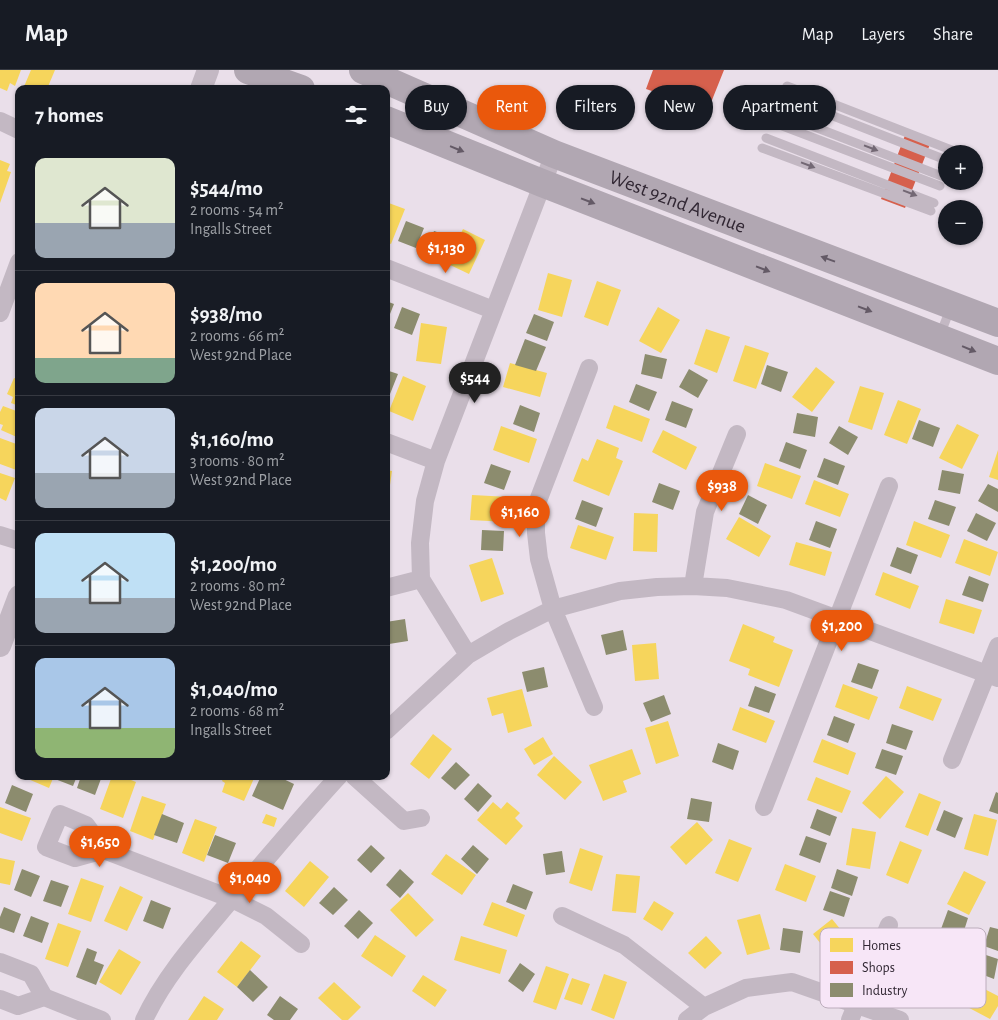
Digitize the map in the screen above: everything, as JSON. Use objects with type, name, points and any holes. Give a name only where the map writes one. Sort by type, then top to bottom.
[{"type":"main road","points":[[248,70],[290,85]]},
{"type":"main road","name":"West 92nd Avenue","points":[[362,70],[554,154],[998,324]]},
{"type":"main road","name":"West 92nd Avenue","points":[[390,122],[542,184],[998,360]]},
{"type":"street","points":[[202,85],[208,70]]},
{"type":"street","points":[[0,121],[15,128]]},
{"type":"street","points":[[468,655],[421,580],[420,543],[425,501],[436,461],[554,154]]},
{"type":"street","points":[[390,270],[493,310]]},
{"type":"street","points":[[1,306],[15,272]]},
{"type":"street","points":[[589,368],[536,506],[540,559],[553,609],[594,707]]},
{"type":"street","points":[[693,586],[704,512],[738,434]]},
{"type":"street","points":[[390,444],[436,461]]},
{"type":"street","points":[[764,806],[889,486]]},
{"type":"street","points":[[0,534],[15,540]]},
{"type":"street","points":[[390,587],[421,580]]},
{"type":"street","points":[[390,727],[468,655],[553,609],[620,591],[693,586],[727,588],[786,600],[992,676]]},
{"type":"street","points":[[0,646],[15,607]]},
{"type":"street","points":[[952,760],[992,676],[998,646]]},
{"type":"street","points":[[144,1020],[164,983],[194,943],[295,823],[335,780]]},
{"type":"street","points":[[358,780],[404,821],[421,818]]},
{"type":"street","points":[[104,850],[232,899],[266,916],[302,944]]},
{"type":"street","points":[[562,916],[624,945],[704,1007]]},
{"type":"street","points":[[0,962],[31,974],[44,997],[102,1020]]},
{"type":"street","points":[[687,1020],[704,1007],[746,988],[792,982],[820,991]]},
{"type":"street","points":[[0,999],[18,1006],[44,997]]},
{"type":"street","points":[[850,1020],[854,1008]]},
{"type":"street","points":[[869,1008],[900,1020]]},
{"type":"lane","points":[[836,105],[939,145]]},
{"type":"lane","points":[[836,117],[938,157]]},
{"type":"lane","points":[[793,130],[938,185]]},
{"type":"lane","points":[[823,130],[938,175]]},
{"type":"lane","points":[[762,148],[932,207],[766,138]]},
{"type":"lane","points":[[940,337],[952,305]]},
{"type":"building: Homes","points":[[0,70],[21,70],[15,86],[10,83],[7,91],[0,88]]},
{"type":"building: Homes","points":[[31,70],[55,70],[49,85],[25,85]]},
{"type":"building: Homes","points":[[0,160],[10,164],[7,171],[11,172],[0,203]]},
{"type":"building: Homes","points":[[390,203],[405,209],[390,244]]},
{"type":"building: Homes","points":[[463,229],[485,240],[469,274],[446,263]]},
{"type":"building: Homes","points":[[548,273],[572,280],[562,317],[538,310]]},
{"type":"building: Homes","points":[[597,281],[621,290],[608,326],[584,317]]},
{"type":"building: Homes","points":[[658,307],[680,320],[661,353],[639,341]]},
{"type":"building: Homes","points":[[421,323],[447,327],[441,364],[416,361]]},
{"type":"building: Homes","points":[[706,329],[730,337],[717,373],[694,364]]},
{"type":"building: Homes","points":[[745,345],[769,353],[756,389],[733,381]]},
{"type":"building: Homes","points":[[510,363],[547,373],[540,397],[503,387]]},
{"type":"building: Homes","points":[[816,367],[835,382],[812,412],[792,397]]},
{"type":"building: Homes","points":[[403,376],[426,386],[413,421],[390,411]]},
{"type":"building: Homes","points":[[15,378],[15,404],[11,403],[13,397],[7,394]]},
{"type":"building: Homes","points":[[860,386],[884,393],[872,430],[848,422]]},
{"type":"building: Homes","points":[[898,400],[921,409],[907,444],[884,435]]},
{"type":"building: Homes","points":[[614,405],[650,419],[642,442],[606,428]]},
{"type":"building: Homes","points":[[3,406],[15,410],[15,436],[1,430],[3,425],[0,424],[0,412]]},
{"type":"building: Homes","points":[[957,424],[979,435],[962,469],[939,458]]},
{"type":"building: Homes","points":[[501,426],[537,439],[529,463],[493,450]]},
{"type":"building: Homes","points":[[663,430],[697,447],[686,470],[652,452]]},
{"type":"building: Homes","points":[[0,438],[15,444],[15,470],[0,464]]},
{"type":"building: Homes","points":[[597,439],[619,448],[616,458],[623,461],[609,496],[573,481],[582,458],[588,461]]},
{"type":"building: Homes","points":[[998,450],[998,480],[989,477]]},
{"type":"building: Homes","points":[[765,463],[801,476],[792,499],[757,486]]},
{"type":"building: Homes","points":[[0,473],[15,478],[6,501],[0,498]]},
{"type":"building: Homes","points":[[814,480],[849,494],[840,517],[805,504]]},
{"type":"building: Homes","points":[[472,495],[510,497],[508,522],[470,520]]},
{"type":"building: Homes","points":[[634,513],[658,514],[657,552],[633,551]]},
{"type":"building: Homes","points":[[739,517],[771,536],[759,557],[726,539]]},
{"type":"building: Homes","points":[[914,521],[950,535],[941,558],[906,545]]},
{"type":"building: Homes","points":[[578,525],[614,537],[606,560],[570,548]]},
{"type":"building: Homes","points":[[964,539],[998,552],[990,576],[955,563]]},
{"type":"building: Homes","points":[[796,542],[832,552],[825,576],[789,565]]},
{"type":"building: Homes","points":[[492,558],[504,594],[481,602],[469,565]]},
{"type":"building: Homes","points":[[883,572],[919,586],[910,609],[875,595]]},
{"type":"building: Homes","points":[[946,599],[982,610],[974,634],[939,623]]},
{"type":"building: Homes","points":[[743,624],[775,637],[773,642],[793,650],[779,687],[748,675],[750,669],[729,661]]},
{"type":"building: Homes","points":[[656,643],[659,679],[635,681],[632,645]]},
{"type":"building: Homes","points":[[843,684],[878,697],[869,720],[835,707]]},
{"type":"building: Homes","points":[[907,686],[942,699],[933,721],[899,708]]},
{"type":"building: Homes","points":[[522,689],[532,726],[508,733],[503,713],[492,716],[487,698]]},
{"type":"building: Homes","points":[[740,707],[775,721],[766,743],[732,730]]},
{"type":"building: Homes","points":[[668,721],[679,756],[656,764],[645,728]]},
{"type":"building: Homes","points":[[433,734],[452,749],[429,779],[410,764]]},
{"type":"building: Homes","points":[[543,737],[553,754],[534,765],[524,749]]},
{"type":"building: Homes","points":[[822,739],[856,753],[848,775],[813,762]]},
{"type":"building: Homes","points":[[632,749],[641,774],[623,781],[627,792],[603,801],[589,765]]},
{"type":"building: Homes","points":[[554,756],[582,782],[565,800],[537,775]]},
{"type":"building: Homes","points":[[886,776],[904,792],[880,819],[862,803]]},
{"type":"building: Homes","points":[[816,777],[851,791],[842,813],[807,800]]},
{"type":"building: Homes","points":[[30,780],[52,780],[49,788]]},
{"type":"building: Homes","points":[[111,780],[131,780],[136,782],[123,818],[100,809]]},
{"type":"building: Homes","points":[[253,780],[244,801],[222,792],[225,783],[222,781]]},
{"type":"building: Homes","points":[[919,793],[941,802],[928,836],[905,827]]},
{"type":"building: Homes","points":[[142,796],[166,804],[153,840],[130,831]]},
{"type":"building: Homes","points":[[493,802],[501,809],[507,802],[520,813],[515,818],[523,826],[506,845],[477,820]]},
{"type":"building: Homes","points":[[0,807],[31,818],[22,841],[0,833]]},
{"type":"building: Homes","points":[[266,814],[277,818],[274,827],[262,823]]},
{"type":"building: Homes","points":[[974,814],[997,820],[988,856],[964,849]]},
{"type":"building: Homes","points":[[195,819],[217,827],[204,862],[182,853]]},
{"type":"building: Homes","points":[[697,822],[713,840],[686,865],[670,847]]},
{"type":"building: Homes","points":[[852,828],[876,832],[870,869],[846,865]]},
{"type":"building: Homes","points":[[729,839],[752,848],[738,882],[715,873]]},
{"type":"building: Homes","points":[[900,841],[922,850],[908,884],[886,875]]},
{"type":"building: Homes","points":[[580,848],[603,856],[592,891],[569,883]]},
{"type":"building: Homes","points":[[446,854],[476,875],[462,895],[431,874]]},
{"type":"building: Homes","points":[[0,858],[15,861],[10,885],[0,883]]},
{"type":"building: Homes","points":[[310,861],[329,877],[304,907],[285,891]]},
{"type":"building: Homes","points":[[785,864],[816,876],[806,902],[775,890]]},
{"type":"building: Homes","points":[[964,871],[986,882],[969,915],[947,904]]},
{"type":"building: Homes","points":[[616,874],[640,876],[636,913],[612,911]]},
{"type":"building: Homes","points":[[81,878],[104,886],[91,922],[68,914]]},
{"type":"building: Homes","points":[[120,886],[143,897],[127,931],[104,921]]},
{"type":"building: Homes","points":[[408,893],[434,920],[416,937],[390,910]]},
{"type":"building: Homes","points":[[654,901],[674,913],[662,931],[643,919]]},
{"type":"building: Homes","points":[[492,902],[525,915],[517,937],[483,925]]},
{"type":"building: Homes","points":[[760,914],[770,949],[747,955],[737,920]]},
{"type":"building: Homes","points":[[832,919],[839,928],[821,928]]},
{"type":"building: Homes","points":[[58,923],[81,931],[68,967],[45,959]]},
{"type":"building: Homes","points":[[820,928],[820,943],[813,934]]},
{"type":"building: Homes","points":[[375,935],[406,956],[392,977],[361,956]]},
{"type":"building: Homes","points":[[461,936],[507,950],[500,974],[454,960]]},
{"type":"building: Homes","points":[[706,936],[722,953],[705,969],[688,953]]},
{"type":"building: Homes","points":[[241,941],[261,956],[237,987],[217,972]]},
{"type":"building: Homes","points":[[119,949],[141,962],[121,995],[99,982]]},
{"type":"building: Homes","points":[[546,966],[569,974],[556,1010],[533,1002]]},
{"type":"building: Homes","points":[[604,974],[627,982],[614,1019],[591,1010]]},
{"type":"building: Homes","points":[[423,975],[447,990],[435,1007],[412,991]]},
{"type":"building: Homes","points":[[572,978],[590,984],[582,1005],[564,999]]},
{"type":"building: Homes","points":[[334,982],[361,1007],[348,1020],[342,1020],[318,998]]},
{"type":"building: Homes","points":[[986,990],[998,996],[998,1006],[990,1019],[969,1008],[986,1008]]},
{"type":"building: Homes","points":[[204,996],[224,1009],[217,1020],[188,1020]]},
{"type":"building: Shops","points":[[653,70],[724,70],[713,98],[713,85],[647,85]]},
{"type":"building: Shops","points":[[907,130],[932,139],[905,208],[881,199]]},
{"type":"building: Industry","points":[[406,221],[424,228],[416,248],[398,241]]},
{"type":"building: Industry","points":[[434,231],[452,237],[444,258],[426,251]]},
{"type":"building: Industry","points":[[390,302],[394,304],[390,314]]},
{"type":"building: Industry","points":[[402,307],[420,314],[412,335],[394,328]]},
{"type":"building: Industry","points":[[534,314],[554,322],[547,341],[526,333]]},
{"type":"building: Industry","points":[[525,339],[546,347],[536,371],[515,365]]},
{"type":"building: Industry","points":[[645,354],[667,359],[662,379],[641,374]]},
{"type":"building: Industry","points":[[767,365],[788,372],[781,392],[761,384]]},
{"type":"building: Industry","points":[[689,369],[708,380],[698,398],[679,387]]},
{"type":"building: Industry","points":[[390,371],[398,374],[390,394]]},
{"type":"building: Industry","points":[[636,384],[657,392],[649,411],[629,402]]},
{"type":"building: Industry","points":[[672,401],[693,409],[686,428],[665,420]]},
{"type":"building: Industry","points":[[520,405],[540,413],[534,432],[513,424]]},
{"type":"building: Industry","points":[[797,413],[818,417],[815,437],[793,433]]},
{"type":"building: Industry","points":[[919,420],[940,428],[933,447],[912,439]]},
{"type":"building: Industry","points":[[839,426],[858,437],[848,455],[829,443]]},
{"type":"building: Industry","points":[[786,442],[807,450],[800,469],[779,461]]},
{"type":"building: Industry","points":[[824,458],[845,466],[838,485],[817,477]]},
{"type":"building: Industry","points":[[491,464],[511,471],[504,490],[484,483]]},
{"type":"building: Industry","points":[[942,470],[964,474],[960,494],[938,490]]},
{"type":"building: Industry","points":[[659,483],[680,491],[673,510],[652,502]]},
{"type":"building: Industry","points":[[988,484],[998,489],[998,512],[978,501]]},
{"type":"building: Industry","points":[[748,495],[767,505],[758,524],[739,514]]},
{"type":"building: Industry","points":[[582,500],[603,508],[596,527],[575,519]]},
{"type":"building: Industry","points":[[935,500],[956,507],[949,526],[928,519]]},
{"type":"building: Industry","points":[[976,513],[996,523],[987,541],[967,531]]},
{"type":"building: Industry","points":[[816,521],[837,529],[830,548],[809,540]]},
{"type":"building: Industry","points":[[482,530],[504,531],[503,551],[481,550]]},
{"type":"building: Industry","points":[[897,547],[918,555],[911,574],[890,566]]},
{"type":"building: Industry","points":[[969,576],[989,584],[983,602],[962,595]]},
{"type":"building: Industry","points":[[405,619],[408,641],[390,644],[390,621]]},
{"type":"building: Industry","points":[[623,630],[627,650],[606,655],[601,635]]},
{"type":"building: Industry","points":[[858,663],[879,670],[872,689],[851,682]]},
{"type":"building: Industry","points":[[544,667],[548,687],[527,692],[522,672]]},
{"type":"building: Industry","points":[[755,686],[776,694],[769,713],[748,706]]},
{"type":"building: Industry","points":[[664,695],[671,714],[651,722],[643,703]]},
{"type":"building: Industry","points":[[834,716],[855,724],[848,743],[827,735]]},
{"type":"building: Industry","points":[[892,724],[913,731],[906,750],[886,743]]},
{"type":"building: Industry","points":[[718,743],[739,751],[733,770],[712,762]]},
{"type":"building: Industry","points":[[882,749],[903,756],[896,775],[875,768]]},
{"type":"building: Industry","points":[[456,762],[470,775],[455,790],[441,778]]},
{"type":"building: Industry","points":[[58,780],[75,780],[73,786]]},
{"type":"building: Industry","points":[[80,780],[101,780],[95,795],[77,788]]},
{"type":"building: Industry","points":[[259,780],[286,780],[294,784],[283,810],[252,796]]},
{"type":"building: Industry","points":[[478,783],[492,796],[478,812],[464,799]]},
{"type":"building: Industry","points":[[12,785],[33,794],[26,812],[5,803]]},
{"type":"building: Industry","points":[[996,792],[998,793],[998,814],[989,811]]},
{"type":"building: Industry","points":[[691,798],[712,802],[709,822],[687,819]]},
{"type":"building: Industry","points":[[817,809],[837,817],[830,836],[810,828]]},
{"type":"building: Industry","points":[[944,810],[963,818],[955,838],[936,830]]},
{"type":"building: Industry","points":[[162,814],[184,823],[177,843],[154,835]]},
{"type":"building: Industry","points":[[215,835],[236,843],[228,863],[207,855]]},
{"type":"building: Industry","points":[[806,836],[827,843],[820,863],[799,855]]},
{"type":"building: Industry","points":[[371,845],[385,858],[371,873],[357,860]]},
{"type":"building: Industry","points":[[473,845],[489,859],[477,874],[461,859]]},
{"type":"building: Industry","points":[[562,851],[565,872],[546,875],[543,854]]},
{"type":"building: Industry","points":[[22,869],[40,876],[31,897],[14,890]]},
{"type":"building: Industry","points":[[400,869],[414,882],[400,898],[386,885]]},
{"type":"building: Industry","points":[[837,869],[858,877],[852,896],[831,888]]},
{"type":"building: Industry","points":[[51,880],[69,886],[61,907],[43,901]]},
{"type":"building: Industry","points":[[513,884],[533,892],[526,910],[506,902]]},
{"type":"building: Industry","points":[[334,887],[348,900],[333,915],[319,903]]},
{"type":"building: Industry","points":[[830,891],[850,898],[844,917],[823,910]]},
{"type":"building: Industry","points":[[151,900],[171,908],[163,929],[143,921]]},
{"type":"building: Industry","points":[[4,907],[21,914],[14,933],[0,928],[0,917]]},
{"type":"building: Industry","points":[[359,910],[373,923],[358,939],[344,926]]},
{"type":"building: Industry","points":[[948,910],[968,918],[965,928],[941,928]]},
{"type":"building: Industry","points":[[31,916],[49,923],[42,943],[23,936]]},
{"type":"building: Industry","points":[[990,927],[998,929],[998,951],[986,947]]},
{"type":"building: Industry","points":[[783,928],[803,931],[800,953],[780,950]]},
{"type":"building: Industry","points":[[87,948],[97,952],[94,961],[104,965],[96,985],[76,977]]},
{"type":"building: Industry","points":[[986,955],[998,959],[994,979],[986,976]]},
{"type":"building: Industry","points":[[520,963],[535,974],[523,992],[508,981]]},
{"type":"building: Industry","points":[[250,970],[268,987],[253,1002],[237,987]]},
{"type":"building: Industry","points":[[280,996],[298,1009],[290,1020],[274,1020],[267,1015]]}]
